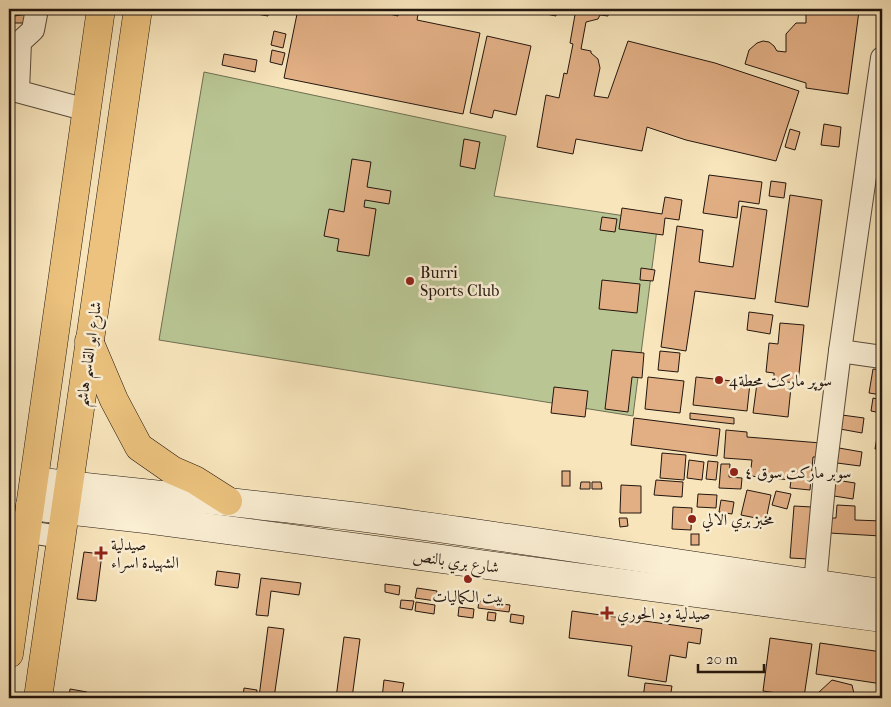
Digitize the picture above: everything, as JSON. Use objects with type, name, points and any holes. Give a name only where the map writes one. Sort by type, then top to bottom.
[{"type":"main road","points":[[9,654],[25,512],[101,9]]},
{"type":"main road","name":"شارع ابو القاسم هاشم","points":[[38,698],[138,9]]},
{"type":"main road","points":[[90,341],[114,400],[140,447],[172,470],[195,480],[228,501]]},
{"type":"main road","name":"شارع بري بالنص","points":[[67,498],[145,519],[882,618]]},
{"type":"main road","name":"شارع بري بالنص","points":[[25,512],[67,498],[228,501],[526,540],[882,593]]},
{"type":"street","points":[[37,9],[34,30],[20,42],[14,90],[87,110]]},
{"type":"street","points":[[816,584],[826,463],[840,351],[874,168],[882,58]]},
{"type":"street","points":[[840,351],[882,357]]},
{"type":"street","points":[[25,512],[61,537]]},
{"type":"green space","name":"Burri Sports Club","points":[[204,72],[506,136],[494,196],[658,221],[633,416],[159,340]]},
{"type":"building","points":[[228,9],[269,9],[268,16]]},
{"type":"building","points":[[298,9],[386,9],[385,13],[398,16],[400,9],[419,9],[417,20],[480,33],[463,114],[284,78]]},
{"type":"building","points":[[547,9],[557,9],[556,16],[546,14]]},
{"type":"building","points":[[576,9],[609,9],[608,16],[600,15],[598,19],[586,22],[581,49],[591,51],[598,59],[600,68],[594,96],[608,98],[628,41],[715,63],[799,91],[776,161],[686,140],[647,127],[642,151],[576,139],[573,154],[537,147],[546,95],[559,98],[564,73],[567,74],[573,44],[570,43]]},
{"type":"building","points":[[806,9],[859,11],[848,94],[806,88],[806,83],[745,64],[749,50],[757,43],[763,41],[769,42],[777,51],[786,52],[786,34],[796,23],[806,23]]},
{"type":"building","points":[[29,14],[30,23],[14,23],[14,16]]},
{"type":"building","points":[[274,31],[286,34],[283,48],[271,45]]},
{"type":"building","points":[[487,36],[531,46],[516,115],[494,110],[492,118],[470,113]]},
{"type":"building","points":[[272,50],[285,53],[282,65],[270,62]]},
{"type":"building","points":[[224,54],[257,60],[255,72],[222,65]]},
{"type":"building","points":[[824,124],[841,127],[839,147],[821,145]]},
{"type":"building","points":[[790,129],[800,132],[795,150],[785,147]]},
{"type":"building","points":[[464,139],[480,142],[475,169],[460,166]]},
{"type":"building","points":[[352,159],[371,162],[367,187],[391,191],[389,204],[365,200],[364,207],[376,209],[369,256],[337,251],[339,239],[324,236],[329,209],[344,212]]},
{"type":"building","points":[[709,175],[762,182],[759,204],[739,201],[737,218],[703,213]]},
{"type":"building","points":[[771,181],[786,183],[784,198],[769,196]]},
{"type":"building","points":[[790,195],[822,200],[808,307],[775,302]]},
{"type":"building","points":[[665,197],[682,200],[679,220],[665,218],[663,235],[619,229],[622,208],[662,214]]},
{"type":"building","points":[[742,206],[767,210],[755,299],[695,291],[686,351],[661,347],[677,226],[703,230],[699,262],[733,267]]},
{"type":"building","points":[[602,217],[617,219],[615,232],[600,230]]},
{"type":"building","points":[[641,268],[655,270],[653,281],[640,280]]},
{"type":"building","points":[[602,280],[640,284],[637,313],[599,309]]},
{"type":"building","points":[[749,312],[773,315],[770,334],[747,330]]},
{"type":"building","points":[[780,323],[804,325],[798,383],[774,381],[774,373],[766,372],[769,343],[778,344]]},
{"type":"building","points":[[612,350],[644,353],[642,378],[632,377],[628,412],[605,409]]},
{"type":"building","points":[[660,351],[680,353],[678,372],[658,370]]},
{"type":"building","points":[[873,369],[882,370],[882,395],[869,393]]},
{"type":"building","points":[[648,377],[684,381],[680,413],[645,409]]},
{"type":"building","points":[[696,377],[750,383],[747,411],[693,405]]},
{"type":"building","points":[[757,383],[791,387],[788,417],[753,413]]},
{"type":"building","points":[[554,387],[588,391],[585,417],[551,413]]},
{"type":"building","points":[[873,398],[882,400],[882,450],[875,449],[881,413],[871,411]]},
{"type":"building","points":[[690,413],[734,418],[734,424],[690,419]]},
{"type":"building","points":[[842,415],[864,418],[862,433],[840,429]]},
{"type":"building","points":[[634,418],[720,429],[717,456],[631,445]]},
{"type":"building","points":[[726,430],[747,432],[747,437],[821,443],[819,457],[813,457],[810,490],[790,488],[791,480],[750,476],[752,460],[724,458]]},
{"type":"building","points":[[839,448],[862,452],[860,466],[837,463]]},
{"type":"building","points":[[662,453],[686,455],[684,480],[660,478]]},
{"type":"building","points":[[689,460],[704,462],[702,480],[687,478]]},
{"type":"building","points":[[708,461],[718,462],[716,480],[706,479]]},
{"type":"building","points":[[721,464],[730,464],[729,477],[742,478],[741,489],[719,488]]},
{"type":"building","points":[[562,471],[570,471],[570,486],[562,486]]},
{"type":"building","points":[[656,480],[683,482],[682,497],[654,495]]},
{"type":"building","points":[[836,480],[855,483],[853,499],[834,496]]},
{"type":"building","points":[[581,482],[590,482],[590,489],[580,489]]},
{"type":"building","points":[[592,482],[601,482],[602,489],[592,489]]},
{"type":"building","points":[[621,485],[641,486],[641,513],[620,513]]},
{"type":"building","points":[[747,490],[771,495],[766,520],[741,515]]},
{"type":"building","points":[[776,491],[791,494],[787,509],[772,505]]},
{"type":"building","points":[[698,494],[717,495],[716,508],[697,507]]},
{"type":"building","points":[[721,500],[734,502],[732,514],[719,512]]},
{"type":"building","points":[[837,505],[855,506],[855,520],[882,521],[881,536],[829,533],[830,518],[836,518]]},
{"type":"building","points":[[794,506],[812,507],[808,559],[790,558]]},
{"type":"building","points":[[673,507],[692,508],[691,530],[672,529]]},
{"type":"building","points":[[619,518],[627,518],[628,526],[620,527]]},
{"type":"building","points":[[691,534],[699,534],[699,545],[691,545]]},
{"type":"building","points":[[84,552],[102,554],[96,601],[77,599]]},
{"type":"building","points":[[217,571],[240,574],[238,588],[215,585]]},
{"type":"building","points":[[261,578],[301,583],[299,595],[271,591],[268,616],[256,615]]},
{"type":"building","points":[[385,584],[400,586],[399,595],[385,592]]},
{"type":"building","points":[[417,588],[437,591],[436,601],[415,598]]},
{"type":"building","points":[[401,600],[414,601],[412,610],[400,608]]},
{"type":"building","points":[[479,601],[510,605],[509,612],[478,608]]},
{"type":"building","points":[[416,602],[435,605],[434,614],[415,611]]},
{"type":"building","points":[[459,607],[474,609],[473,618],[458,616]]},
{"type":"building","points":[[572,611],[702,629],[700,644],[688,642],[686,658],[670,655],[666,682],[628,676],[632,646],[569,638]]},
{"type":"building","points":[[488,612],[496,613],[495,621],[487,620]]},
{"type":"building","points":[[511,614],[524,616],[523,624],[510,622]]},
{"type":"building","points":[[268,627],[284,629],[274,698],[259,697]]},
{"type":"building","points":[[344,637],[360,639],[352,698],[336,698]]},
{"type":"building","points":[[770,638],[812,644],[804,697],[763,691]]},
{"type":"building","points":[[820,643],[882,652],[882,684],[816,674]]},
{"type":"building","points":[[384,680],[404,683],[401,698],[382,698]]},
{"type":"building","points":[[832,680],[852,685],[855,698],[819,698],[818,693]]},
{"type":"building","points":[[645,683],[672,686],[670,698],[643,698]]},
{"type":"building","points":[[244,688],[257,690],[256,698],[243,698]]},
{"type":"building","points":[[70,689],[87,692],[86,698],[69,698]]},
{"type":"place","name":"Burri Sports Club","points":[[410,281]]},
{"type":"place","name":"سوپر مارکت محطة4","points":[[719,380]]},
{"type":"place","name":"سوبر ماركت سوق ٤","points":[[734,472]]},
{"type":"place","name":"مخبز بري الالي","points":[[692,519]]},
{"type":"place","name":"صيدلية الشهيدة اسراء","points":[[101,553]]},
{"type":"place","name":"بيت الكماليات","points":[[468,579]]},
{"type":"place","name":"صيدلية ود الحوري","points":[[607,613]]}]
